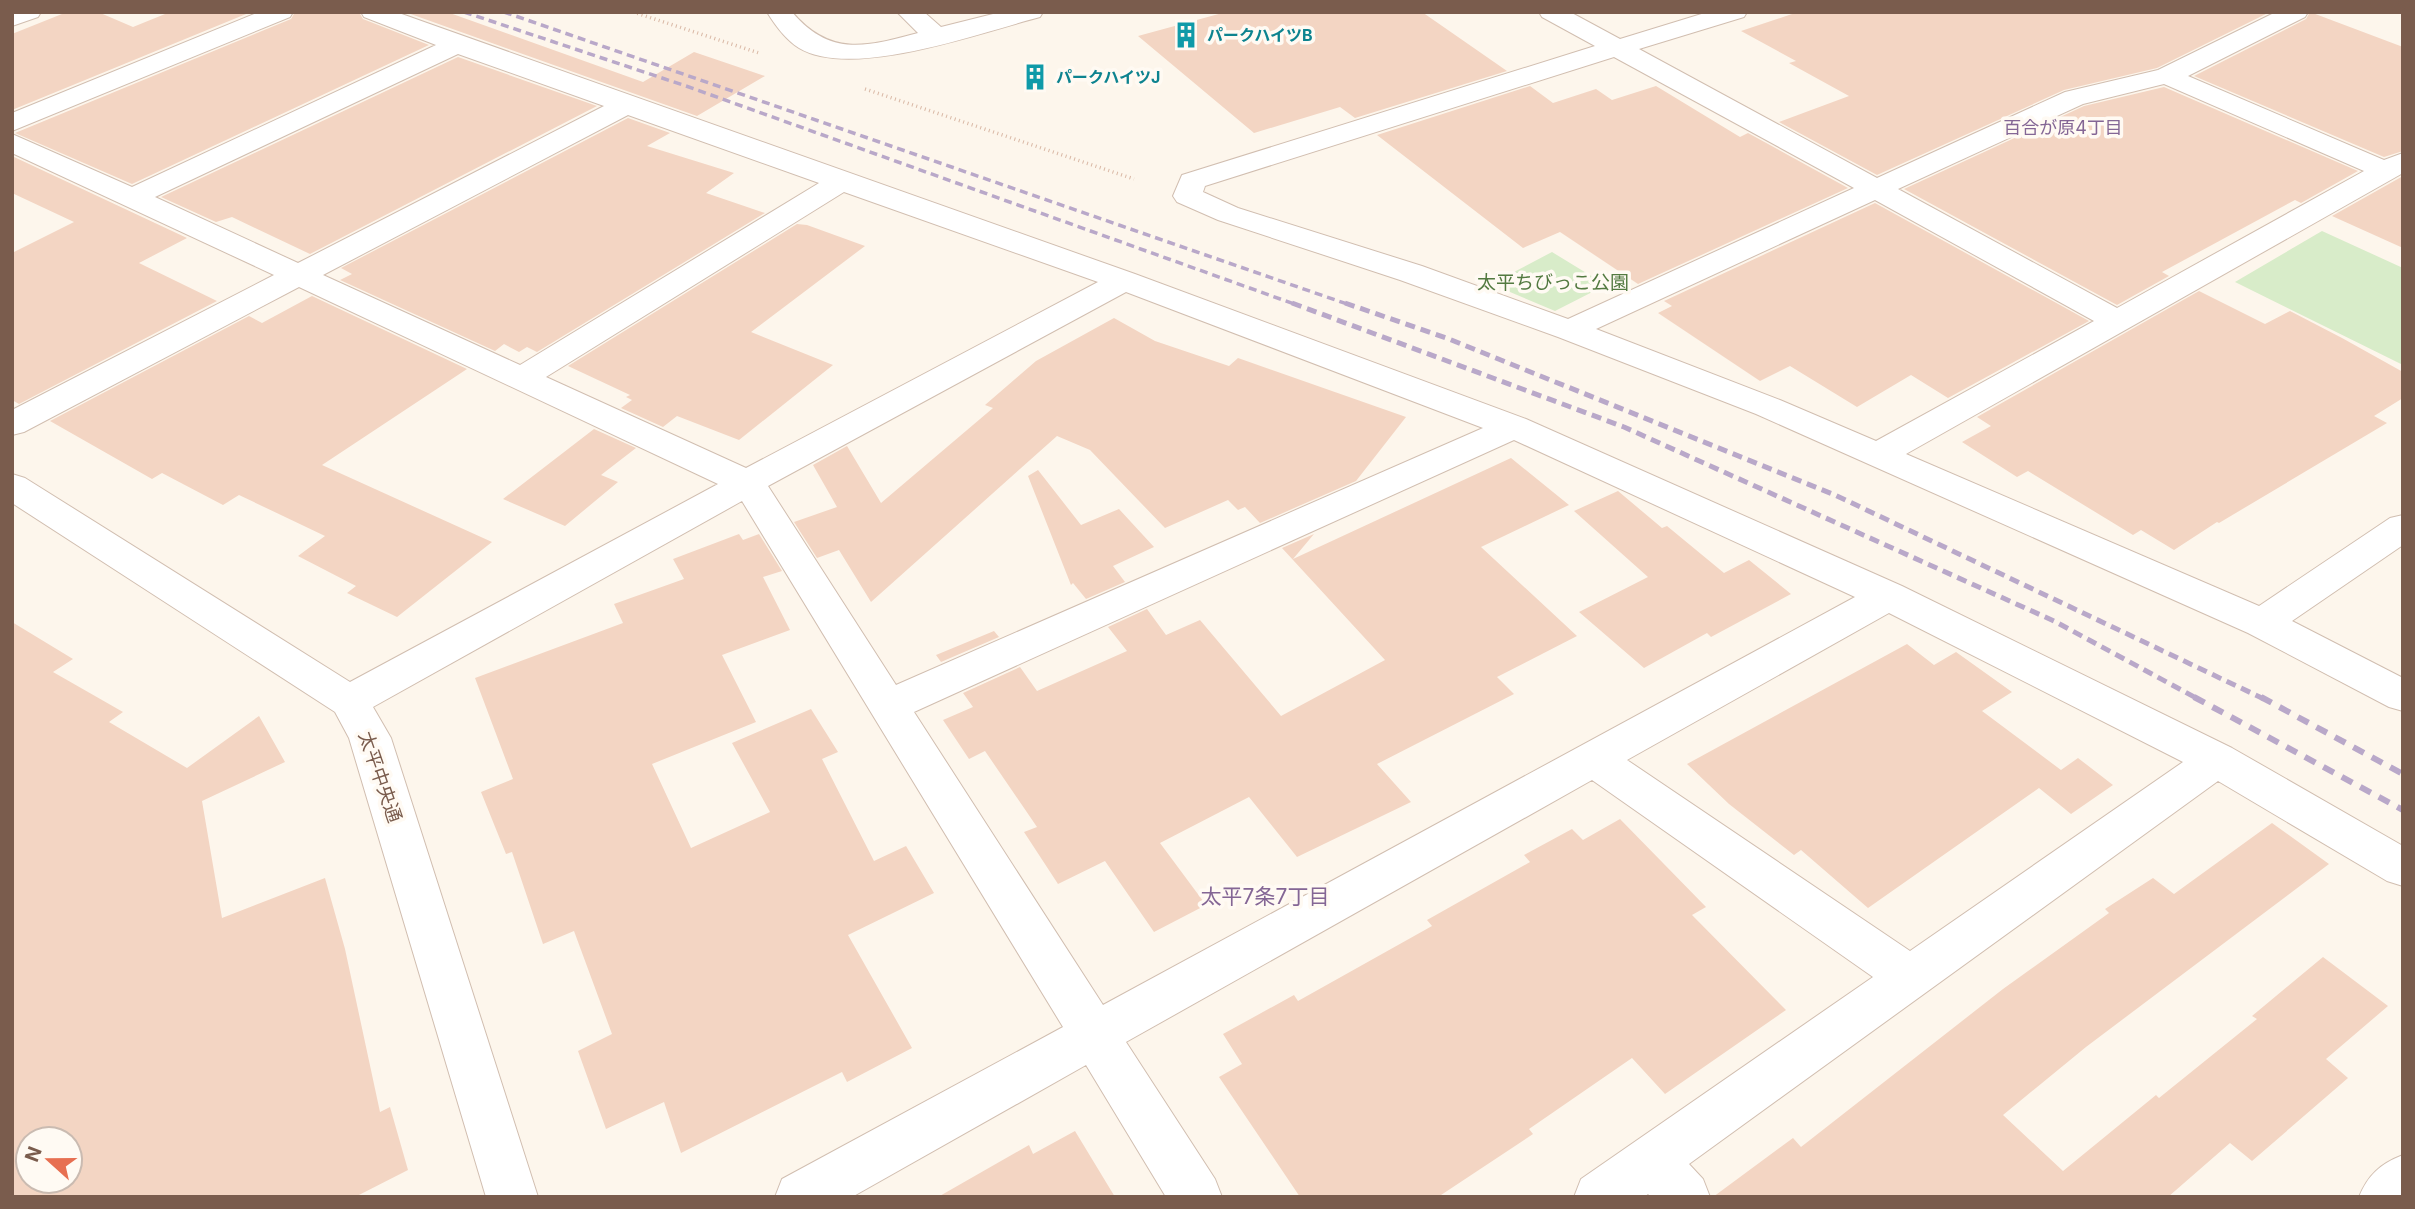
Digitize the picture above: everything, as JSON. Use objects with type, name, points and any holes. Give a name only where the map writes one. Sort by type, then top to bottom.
[{"type":"street","points":[[12,19],[29,12]]},
{"type":"street","points":[[12,123],[282,12]]},
{"type":"street","points":[[373,12],[626,106],[1124,281],[1514,427],[1888,596],[2217,760],[2403,868]]},
{"type":"street","points":[[779,12],[811,44],[848,52],[901,46],[1031,12]]},
{"type":"street","points":[[909,12],[936,36]]},
{"type":"street","points":[[1551,12],[2118,321]]},
{"type":"street","points":[[1735,12],[1615,47],[1192,181],[1188,196],[1227,214],[1411,273],[1569,330],[1768,407],[2262,623],[2403,696]]},
{"type":"street","points":[[1569,330],[2074,98],[2166,76],[2297,12]]},
{"type":"street","points":[[133,197],[457,45]]},
{"type":"street","points":[[2166,76],[2394,166]]},
{"type":"street","points":[[12,424],[626,106]]},
{"type":"street","points":[[12,142],[749,484],[1196,1197]]},
{"type":"street","points":[[1879,454],[2394,166]]},
{"type":"street","points":[[520,379],[841,181]]},
{"type":"street","points":[[349,701],[1124,281]]},
{"type":"street","points":[[888,706],[1514,427]]},
{"type":"street","name":"太平中央通","points":[[12,486],[349,701],[370,738],[512,1197]]},
{"type":"street","points":[[2262,623],[2403,527]]},
{"type":"street","points":[[801,1197],[1888,596]]},
{"type":"street","points":[[1593,759],[1911,977]]},
{"type":"street","points":[[1600,1197],[1668,1178],[1911,977],[2217,760]]},
{"type":"street","points":[[2385,1197],[2403,1180]]},
{"type":"path","points":[[633,12],[770,57]]},
{"type":"path","points":[[864,88],[1134,179]]},
{"type":"green space","points":[[2322,231],[2403,268],[2403,365],[2235,282]]},
{"type":"green space","name":"太平ちびっこ公園","points":[[1552,252],[1606,285],[1555,311],[1491,284]]},
{"type":"building","points":[[67,12],[98,12],[133,27],[170,12],[251,12],[12,110],[12,34]]},
{"type":"building","points":[[295,12],[359,12],[363,19],[429,45],[132,184],[15,133],[291,19]]},
{"type":"building","points":[[405,12],[447,12],[643,82],[694,52],[765,76],[697,116]]},
{"type":"building","points":[[1226,12],[1422,12],[1507,71],[1355,118],[1340,107],[1254,133],[1138,36]]},
{"type":"building","points":[[1798,12],[2270,12],[2157,68],[2064,90],[1877,175],[1779,122],[1849,96],[1789,63],[1796,61],[1741,31]]},
{"type":"building","points":[[2310,12],[2403,47],[2403,151],[2384,157],[2194,76],[2306,19]]},
{"type":"building","points":[[458,57],[597,106],[310,254],[232,217],[216,222],[161,197]]},
{"type":"building","points":[[1530,86],[1553,103],[1596,89],[1612,100],[1656,86],[1740,137],[1748,133],[1848,188],[1638,284],[1560,232],[1523,248],[1377,135]]},
{"type":"building","points":[[2164,87],[2358,171],[2301,203],[2295,200],[2162,272],[2169,276],[2117,305],[1904,189],[2084,106]]},
{"type":"building","points":[[628,118],[670,133],[647,146],[734,173],[706,193],[765,213],[537,352],[527,347],[519,352],[504,344],[495,351],[340,280],[352,274],[341,268]]},
{"type":"building","points":[[12,156],[187,238],[139,263],[217,301],[19,404],[12,400],[12,253],[74,222],[12,193]]},
{"type":"building","points":[[2403,176],[2403,248],[2332,216]]},
{"type":"building","points":[[1875,203],[2089,321],[1948,398],[1911,375],[1857,407],[1790,366],[1760,381],[1658,313],[1672,306],[1664,301]]},
{"type":"building","points":[[797,224],[807,225],[865,246],[751,332],[833,365],[739,440],[677,416],[663,427],[621,408],[632,400],[626,397],[630,395],[568,366]]},
{"type":"building","points":[[2199,291],[2265,324],[2290,311],[2342,338],[2403,372],[2403,398],[2374,416],[2387,423],[2174,550],[2141,530],[2133,535],[2028,471],[2017,477],[1962,442],[1991,426],[1977,417]]},
{"type":"building","points":[[312,296],[467,369],[322,465],[492,542],[397,617],[347,593],[356,586],[298,556],[325,536],[239,495],[223,505],[162,473],[152,479],[50,421],[249,316],[262,323]]},
{"type":"building","points":[[1114,318],[1155,341],[1229,366],[1238,358],[1406,417],[1356,481],[1260,523],[1245,507],[1238,510],[1228,500],[1165,528],[1090,450],[1057,436],[871,602],[839,550],[817,558],[794,522],[837,507],[813,465],[847,446],[881,503],[993,408],[985,405],[1036,361]]},
{"type":"building","points":[[594,429],[636,448],[601,475],[618,482],[565,526],[503,499]]},
{"type":"building","points":[[1511,458],[1569,505],[1481,547],[1577,636],[1497,677],[1514,694],[1377,764],[1411,802],[1297,857],[1249,797],[1160,843],[1206,905],[1154,932],[1105,861],[1058,884],[1024,832],[1037,827],[985,751],[969,759],[943,720],[973,707],[963,693],[1020,667],[1037,691],[1127,651],[1108,627],[1147,609],[1166,635],[1200,620],[1281,716],[1385,660],[1282,548],[1314,534],[1293,559]]},
{"type":"building","points":[[1038,470],[1081,525],[1119,509],[1154,547],[1113,566],[1125,582],[1086,599],[1073,583],[1071,585],[1028,476]]},
{"type":"building","points":[[1618,491],[1662,528],[1667,526],[1724,573],[1749,560],[1791,594],[1711,637],[1707,633],[1644,668],[1579,612],[1648,577],[1574,511]]},
{"type":"building","points":[[739,534],[743,540],[759,534],[782,571],[763,577],[790,630],[722,655],[756,722],[652,764],[691,848],[770,812],[732,743],[811,709],[838,752],[822,759],[874,861],[906,846],[934,893],[848,935],[912,1048],[847,1082],[842,1072],[681,1153],[664,1102],[606,1129],[578,1051],[612,1034],[574,931],[543,944],[512,852],[506,854],[481,792],[513,779],[475,678],[623,623],[614,604],[684,579],[673,559]]},
{"type":"building","points":[[12,622],[73,659],[53,672],[123,712],[109,722],[187,768],[259,716],[285,762],[202,801],[222,918],[325,878],[345,949],[380,1112],[390,1107],[408,1170],[355,1197],[12,1197]]},
{"type":"building","points":[[994,631],[999,637],[941,662],[936,655]]},
{"type":"building","points":[[1907,644],[1934,665],[1956,652],[2012,692],[1982,711],[2061,770],[2078,758],[2113,785],[2071,814],[2039,788],[1868,908],[1801,850],[1794,855],[1729,804],[1687,764]]},
{"type":"building","points":[[1620,819],[1706,907],[1692,915],[1786,1010],[1665,1094],[1632,1058],[1529,1129],[1533,1134],[1438,1197],[1300,1197],[1219,1077],[1242,1064],[1223,1034],[1294,995],[1298,1001],[1432,926],[1427,920],[1530,862],[1524,855],[1572,829],[1583,840]]},
{"type":"building","points":[[2272,823],[2329,864],[2086,1047],[2003,1115],[2063,1171],[2156,1095],[2159,1098],[2257,1019],[2252,1016],[2323,957],[2388,1006],[2326,1059],[2348,1078],[2252,1161],[2230,1143],[2168,1197],[1713,1197],[1793,1138],[1801,1147],[2003,989],[2109,913],[2105,909],[2153,878],[2174,894]]},
{"type":"building","points":[[1075,1131],[1115,1197],[938,1197],[1029,1145],[1033,1154]]},
{"type":"railway","points":[[464,12],[686,86],[1297,305]]},
{"type":"railway","points":[[504,12],[1350,305]]},
{"type":"railway","points":[[1292,303],[1624,427],[2054,621],[2198,699]]},
{"type":"railway","points":[[1345,303],[1449,339],[1835,495],[2264,699]]},
{"type":"railway","points":[[2194,697],[2403,810]]},
{"type":"railway","points":[[2261,697],[2403,774]]},
{"type":"place","name":"パークハイツB","points":[[1186,35]]},
{"type":"place","name":"パークハイツJ","points":[[1035,77]]},
{"type":"district","name":"百合が原4丁目","points":[[2063,127]]},
{"type":"district","name":"太平7条7丁目","points":[[1265,896]]}]
